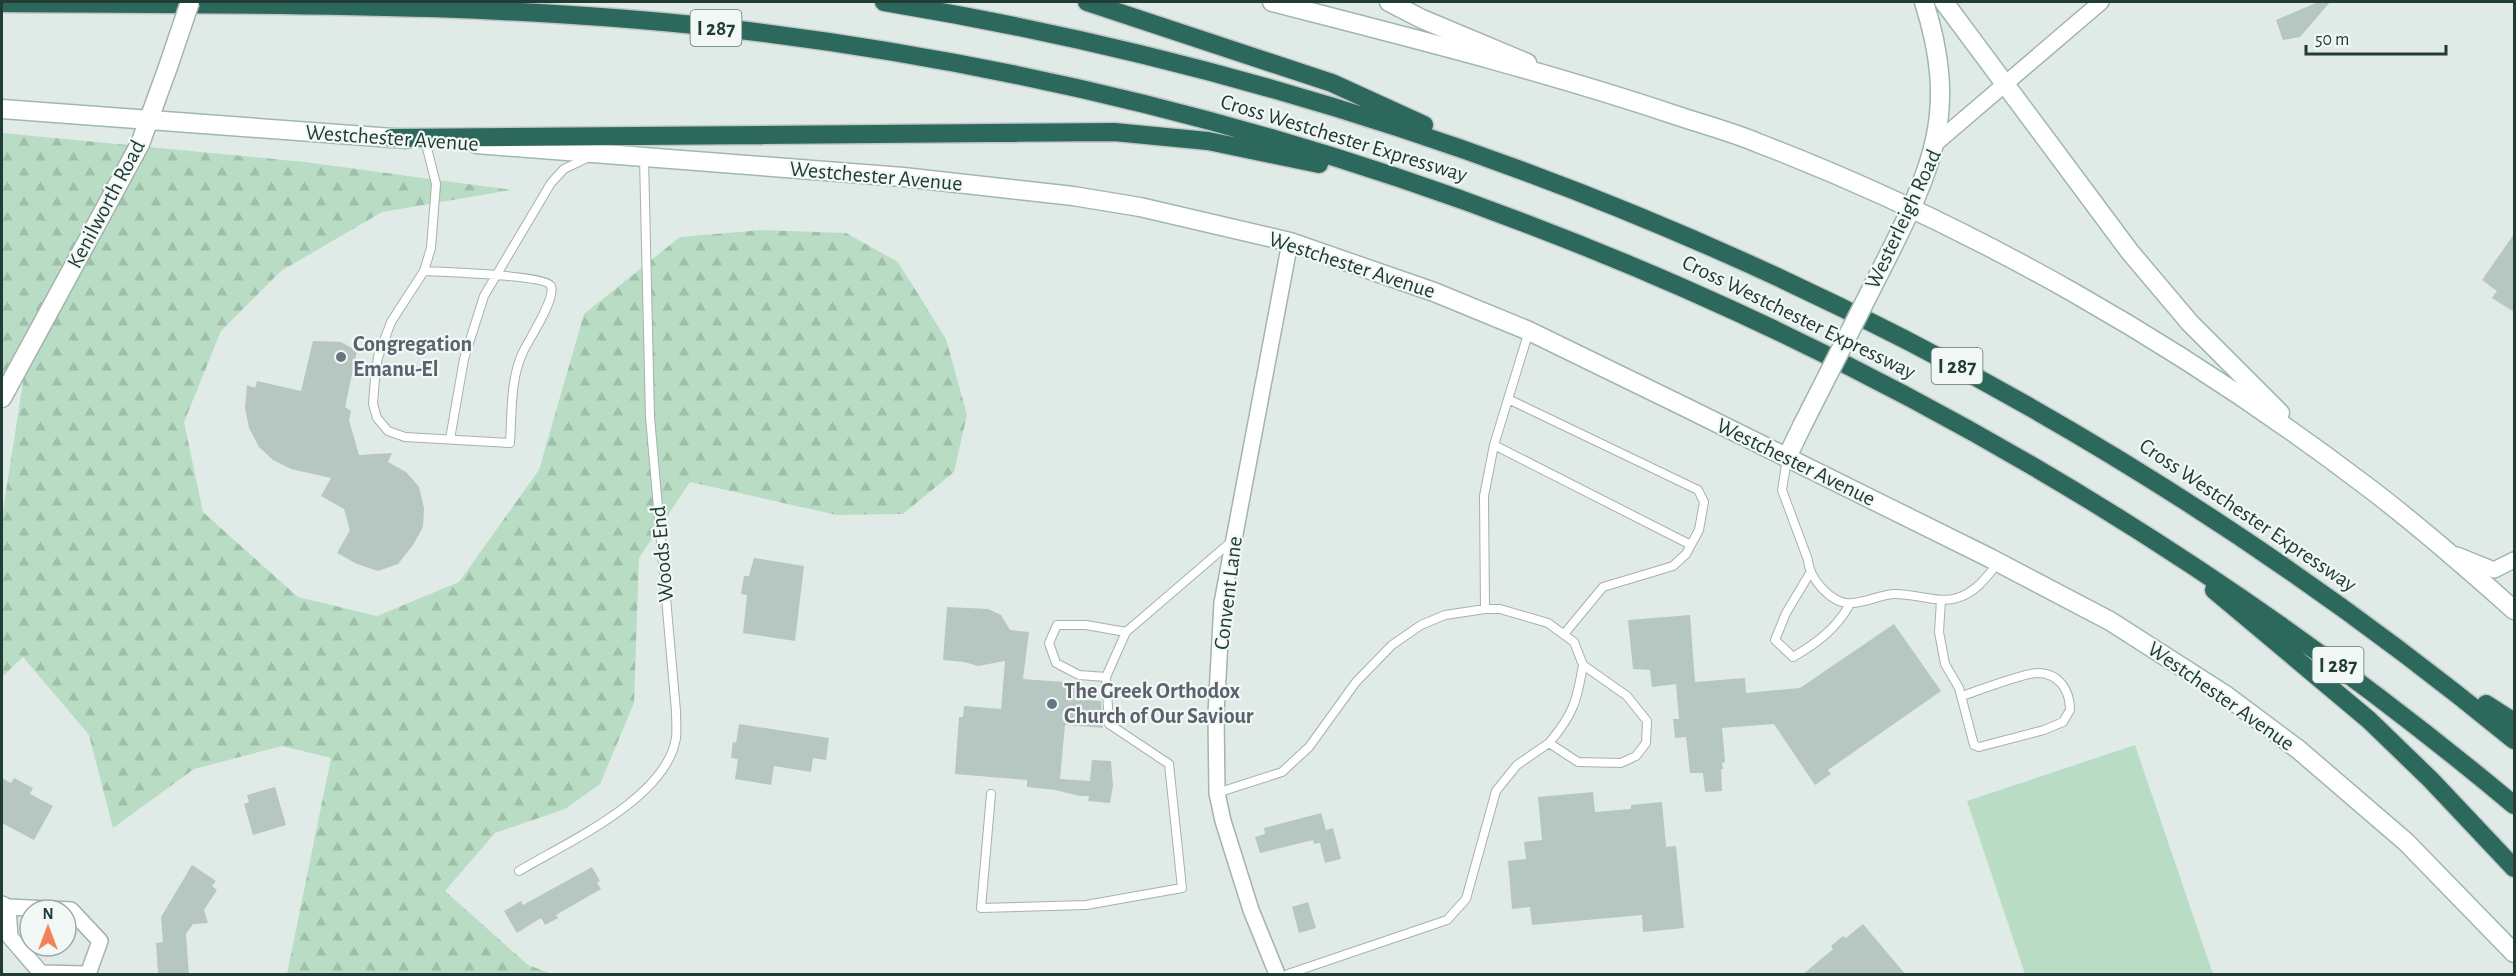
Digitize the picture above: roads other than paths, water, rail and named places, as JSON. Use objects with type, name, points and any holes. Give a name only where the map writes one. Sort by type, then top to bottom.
[{"type":"highway","name":"Cross Westchester Expressway","points":[[884,2],[1038,30],[1204,69],[1366,116],[1493,159],[1629,211],[1774,274],[1887,329],[1987,382],[2095,444],[2191,504],[2276,560],[2386,639],[2514,740]]},
{"type":"highway","points":[[1087,2],[1332,83],[1493,159]]},
{"type":"highway","name":"Cross Westchester Expressway","points":[[2,3],[491,9],[615,17],[751,32],[885,51],[1053,83],[1229,127],[1414,183],[1634,266],[1824,353],[2007,449],[2154,538],[2295,634],[2378,694],[2514,805]]},
{"type":"highway","points":[[391,138],[1114,132],[1208,141],[1414,183]]},
{"type":"highway","points":[[2154,538],[2369,720],[2431,780],[2514,868]]},
{"type":"highway","points":[[2386,639],[2514,722]]},
{"type":"main road","name":"Kenilworth Road","points":[[2,398],[140,144],[190,2]]},
{"type":"main road","points":[[1272,2],[1559,77],[1758,142],[1911,208],[2122,321],[2204,371],[2370,489],[2514,610]]},
{"type":"main road","points":[[1389,2],[1422,19],[1559,77]]},
{"type":"main road","points":[[1924,2],[1940,62],[1941,92],[1936,143]]},
{"type":"main road","points":[[1944,2],[2130,252],[2190,323],[2319,452]]},
{"type":"main road","name":"Westchester Avenue","points":[[2,109],[903,177],[1073,196],[1151,210],[1290,242],[1413,284],[1529,331],[1998,562],[2119,627],[2223,694],[2299,750],[2406,842],[2514,953]]},
{"type":"main road","name":"Westerleigh Road","points":[[1787,458],[1911,208],[1923,182],[1936,143]]},
{"type":"street","name":"Westerleigh Road","points":[[1936,143],[2101,2]]},
{"type":"street","name":"Convent Lane","points":[[1277,975],[1251,910],[1223,821],[1217,793],[1216,714],[1222,615],[1233,540],[1290,242]]},
{"type":"street","points":[[2442,548],[2494,570],[2514,560]]},
{"type":"street","points":[[5,905],[70,910],[100,941],[86,975],[41,973],[9,937],[5,905]]},
{"type":"lane","points":[[424,271],[539,280],[550,285],[551,293],[546,308],[521,355],[514,384],[510,443],[405,437],[388,431],[377,418],[373,404],[378,357],[391,322],[424,271],[431,248],[436,184],[425,140]]},
{"type":"lane","points":[[450,439],[464,359],[484,296],[550,183],[564,169],[597,153]]},
{"type":"lane","name":"Woods End","points":[[519,872],[636,799],[660,774],[676,738],[676,711],[650,417],[644,158]]},
{"type":"lane","points":[[1485,609],[1484,496],[1494,445],[1529,331]]},
{"type":"lane","points":[[1508,399],[1698,490],[1704,502],[1699,530],[1686,554],[1673,566],[1603,587],[1565,633]]},
{"type":"lane","points":[[1494,445],[1691,545]]},
{"type":"lane","points":[[1787,458],[1782,490],[1808,560],[1810,573],[1818,586],[1850,604],[1892,594],[1924,596],[1941,600],[1956,599],[1977,588],[1998,562]]},
{"type":"lane","points":[[991,794],[981,908],[1086,905],[1182,888],[1169,764],[1109,724],[1106,676],[1126,632],[1233,540]]},
{"type":"lane","points":[[1810,573],[1786,613],[1774,640],[1793,657],[1814,645],[1839,624],[1850,604]]},
{"type":"lane","points":[[1941,600],[1939,632],[1945,663],[1962,696],[1974,745],[1979,747],[2063,722],[2070,710],[2064,685],[2055,676],[2036,672],[1962,696]]},
{"type":"lane","points":[[1217,793],[1282,772],[1309,747],[1356,682],[1392,645],[1421,625],[1444,615],[1500,609],[1548,623],[1565,633],[1574,642],[1583,665],[1577,701],[1564,725],[1549,743],[1516,765],[1496,790],[1466,899],[1447,920],[1288,975]]},
{"type":"lane","points":[[1106,676],[1079,675],[1056,663],[1049,643],[1057,625],[1086,625],[1126,632]]},
{"type":"lane","points":[[1549,743],[1578,762],[1621,763],[1636,756],[1646,743],[1647,722],[1627,696],[1583,665]]},
{"type":"place","name":"Congregation Emanu-El","points":[[341,357]]},
{"type":"place","name":"The Greek Orthodox Church of Our Saviour","points":[[1052,704]]}]
